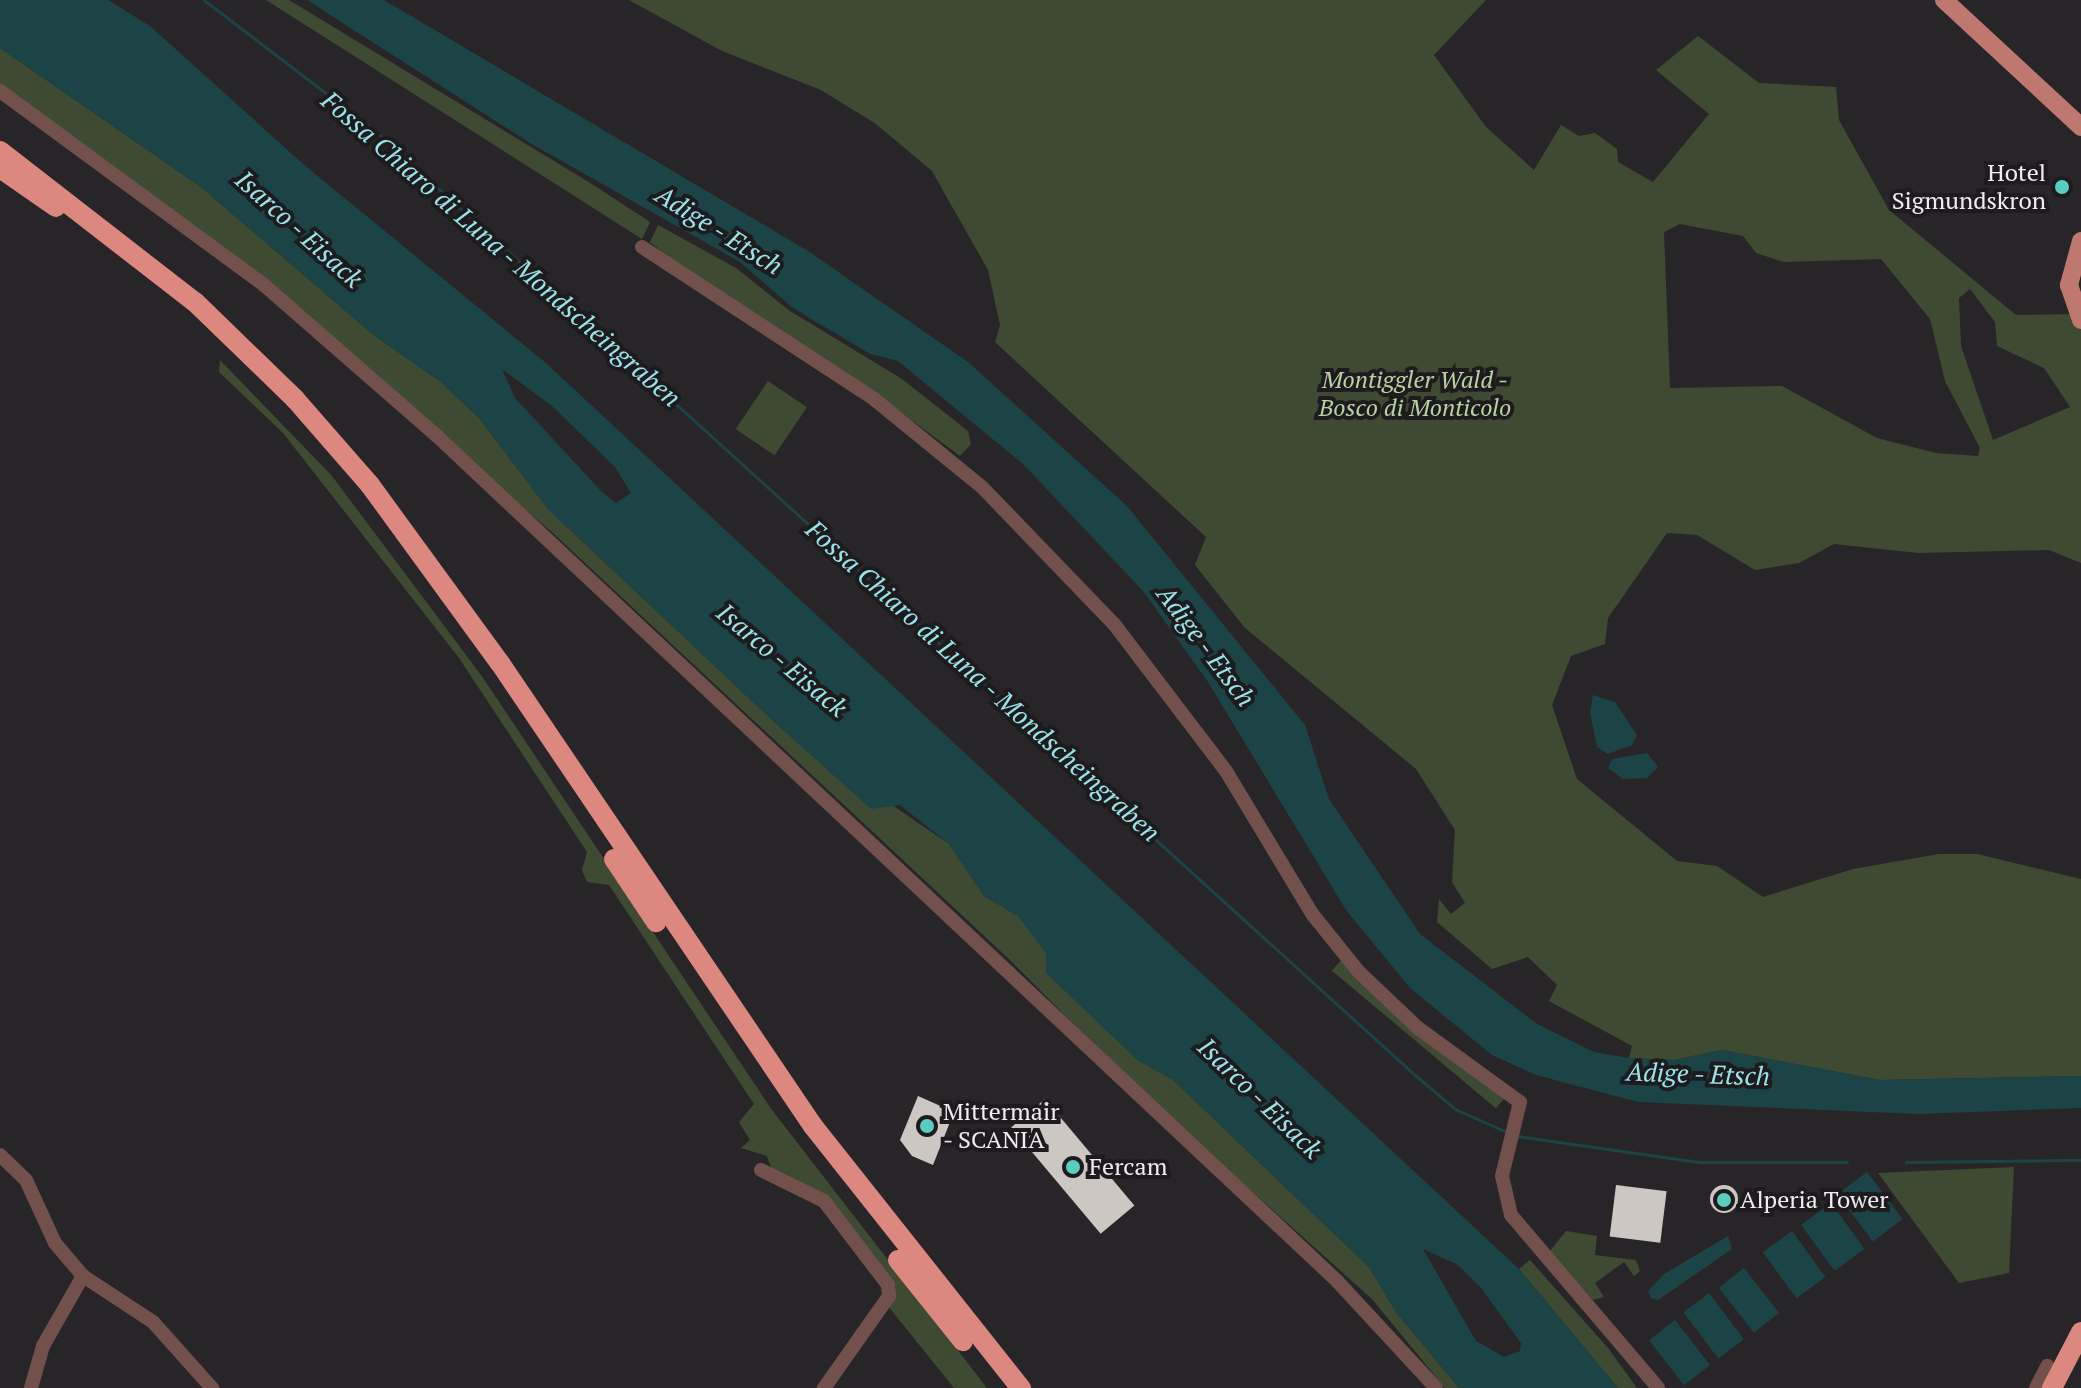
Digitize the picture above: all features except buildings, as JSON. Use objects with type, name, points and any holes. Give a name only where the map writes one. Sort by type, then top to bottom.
[{"type":"highway","points":[[0,151],[195,302],[295,399],[370,485],[500,663],[805,1115],[990,1353],[1021,1388]]},
{"type":"highway","points":[[0,168],[184,311],[358,492],[492,673],[803,1135],[1004,1388]]},
{"type":"highway","points":[[2052,1388],[2081,1332]]},
{"type":"highway","points":[[990,1353],[1036,1388]]},
{"type":"highway","points":[[2067,1388],[2081,1361]]},
{"type":"main road","points":[[1944,0],[2081,127]]},
{"type":"main road","points":[[2081,241],[2069,285],[2081,320]]},
{"type":"street","points":[[0,91],[264,285],[437,436],[1337,1281],[1436,1388]]},
{"type":"street","points":[[642,247],[874,399],[982,487],[1114,624],[1186,716],[1313,915],[1359,972],[1418,1028],[1520,1102],[1503,1187],[1519,1229],[1658,1388]]},
{"type":"street","points":[[0,1155],[26,1180],[55,1243],[83,1276],[153,1322],[212,1388]]},
{"type":"street","points":[[761,1170],[824,1201],[888,1285],[889,1296],[824,1388]]},
{"type":"street","points":[[31,1388],[43,1346],[83,1276]]},
{"type":"street","points":[[2036,1388],[2047,1366]]},
{"type":"street","points":[[1416,1369],[1421,1388]]},
{"type":"green space","points":[[266,0],[289,0],[592,184],[650,222],[642,239]]},
{"type":"green space","name":"Montiggler Wald - Bosco di Monticolo","points":[[629,0],[1486,0],[1434,55],[1486,127],[1534,170],[1561,125],[1579,136],[1595,133],[1617,149],[1618,162],[1653,182],[1709,114],[1656,70],[1698,36],[1759,83],[1836,87],[1839,120],[1889,210],[2016,315],[2081,314],[2081,563],[2049,550],[1918,553],[1834,544],[1799,563],[1755,570],[1697,535],[1667,533],[1608,618],[1605,644],[1571,656],[1552,705],[1577,779],[1677,861],[1717,866],[1763,897],[1853,869],[1939,854],[1977,854],[2081,879],[2081,1076],[1880,1080],[1722,1050],[1674,1060],[1629,1058],[1632,1046],[1549,1001],[1557,985],[1528,957],[1492,969],[1437,922],[1439,899],[1451,914],[1465,903],[1452,882],[1455,830],[1416,769],[1245,628],[1195,565],[1206,537],[995,342],[1000,325],[988,270],[932,171],[876,124],[821,90],[722,51]],"holes":[[[1680,224],[1743,236],[1756,253],[1784,262],[1881,259],[1930,319],[1945,381],[1980,448],[1978,456],[1936,453],[1877,438],[1782,386],[1670,388],[1664,232]],[[1970,289],[1995,322],[1997,346],[2044,368],[2070,407],[1993,440],[1961,346],[1959,298]]]},
{"type":"green space","points":[[0,48],[201,187],[375,336],[441,382],[480,419],[548,509],[784,731],[949,844],[984,896],[1018,916],[1136,1059],[1173,1080],[1369,1267],[1396,1312],[1459,1388],[1445,1388],[1372,1299],[1139,1090],[1011,961],[554,534],[205,236],[0,87]]},
{"type":"green space","points":[[658,225],[736,268],[790,311],[902,379],[968,431],[971,444],[960,456],[853,377],[675,262],[650,242]]},
{"type":"green space","points":[[220,360],[332,476],[481,675],[772,1110],[987,1388],[954,1388],[888,1306],[893,1297],[824,1195],[771,1168],[767,1156],[741,1148],[750,1140],[739,1122],[754,1104],[609,885],[587,882],[582,870],[587,852],[459,658],[283,433],[219,372]]},
{"type":"green space","points":[[768,381],[807,407],[775,455],[736,429]]},
{"type":"green space","points":[[1341,960],[1505,1098],[1496,1108],[1332,971]]},
{"type":"green space","points":[[2014,1167],[2009,1273],[1959,1283],[1878,1173]]},
{"type":"green space","points":[[1566,1231],[1597,1236],[1595,1255],[1636,1260],[1640,1271],[1634,1276],[1624,1262],[1595,1283],[1604,1297],[1593,1300],[1549,1252]]},
{"type":"green space","points":[[1530,1260],[1608,1348],[1637,1388],[1618,1388],[1519,1269]]},
{"type":"water","name":"Isarco - Eisack","points":[[0,0],[108,0],[150,26],[303,164],[546,363],[1519,1269],[1618,1388],[1459,1388],[1396,1312],[1369,1267],[1173,1080],[1136,1059],[1046,973],[1046,954],[1018,916],[984,896],[949,844],[900,805],[871,809],[784,731],[548,509],[480,419],[441,382],[375,336],[201,187],[0,48]],"holes":[[[502,369],[552,406],[615,467],[631,493],[616,503],[602,492],[515,398]],[[1423,1249],[1458,1265],[1481,1288],[1521,1343],[1520,1351],[1504,1357],[1476,1341]]]},
{"type":"water","name":"Adige - Etsch","points":[[307,0],[384,0],[808,251],[968,362],[1127,506],[1305,725],[1329,799],[1420,934],[1537,1024],[1594,1052],[1629,1058],[1674,1060],[1722,1050],[1880,1080],[2081,1076],[2081,1108],[1918,1114],[1638,1102],[1536,1075],[1492,1055],[1410,988],[1346,910],[1208,682],[1143,591],[1024,465],[898,361],[870,354],[793,308],[740,262],[530,143]]},
{"type":"water","points":[[1593,695],[1615,702],[1637,735],[1632,745],[1608,754],[1597,747],[1590,713]]},
{"type":"water","points":[[1647,753],[1658,767],[1647,778],[1623,779],[1608,768],[1612,759]]},
{"type":"water","points":[[1867,1172],[1903,1219],[1873,1241],[1837,1194]]},
{"type":"water","points":[[1831,1203],[1865,1249],[1835,1271],[1801,1225]]},
{"type":"water","points":[[1792,1231],[1826,1277],[1796,1298],[1763,1252]]},
{"type":"water","points":[[1728,1236],[1732,1249],[1658,1300],[1651,1298],[1648,1291],[1664,1274]]},
{"type":"water","points":[[1744,1268],[1779,1313],[1754,1333],[1719,1288]]},
{"type":"water","points":[[1709,1293],[1744,1339],[1718,1359],[1683,1312]]},
{"type":"water","points":[[1675,1320],[1710,1365],[1684,1385],[1649,1340]]},
{"type":"waterway","name":"Fossa Chiaro di Luna - Mondscheingraben","points":[[204,0],[373,129],[1416,1076],[1455,1109],[1509,1133]]},
{"type":"waterway","name":"Fossa Chiaro di Luna - Mondscheingraben","points":[[1516,1136],[1699,1162],[1847,1162]]},
{"type":"waterway","name":"Fossa Chiaro di Luna - Mondscheingraben","points":[[1906,1162],[2081,1160]]},
{"type":"place","name":"Hotel Sigmundskron","points":[[2062,187]]},
{"type":"place","name":"Mittermair - SCANIA","points":[[927,1126]]},
{"type":"place","name":"Fercam","points":[[1073,1167]]},
{"type":"place","name":"Alperia Tower","points":[[1724,1200]]}]
